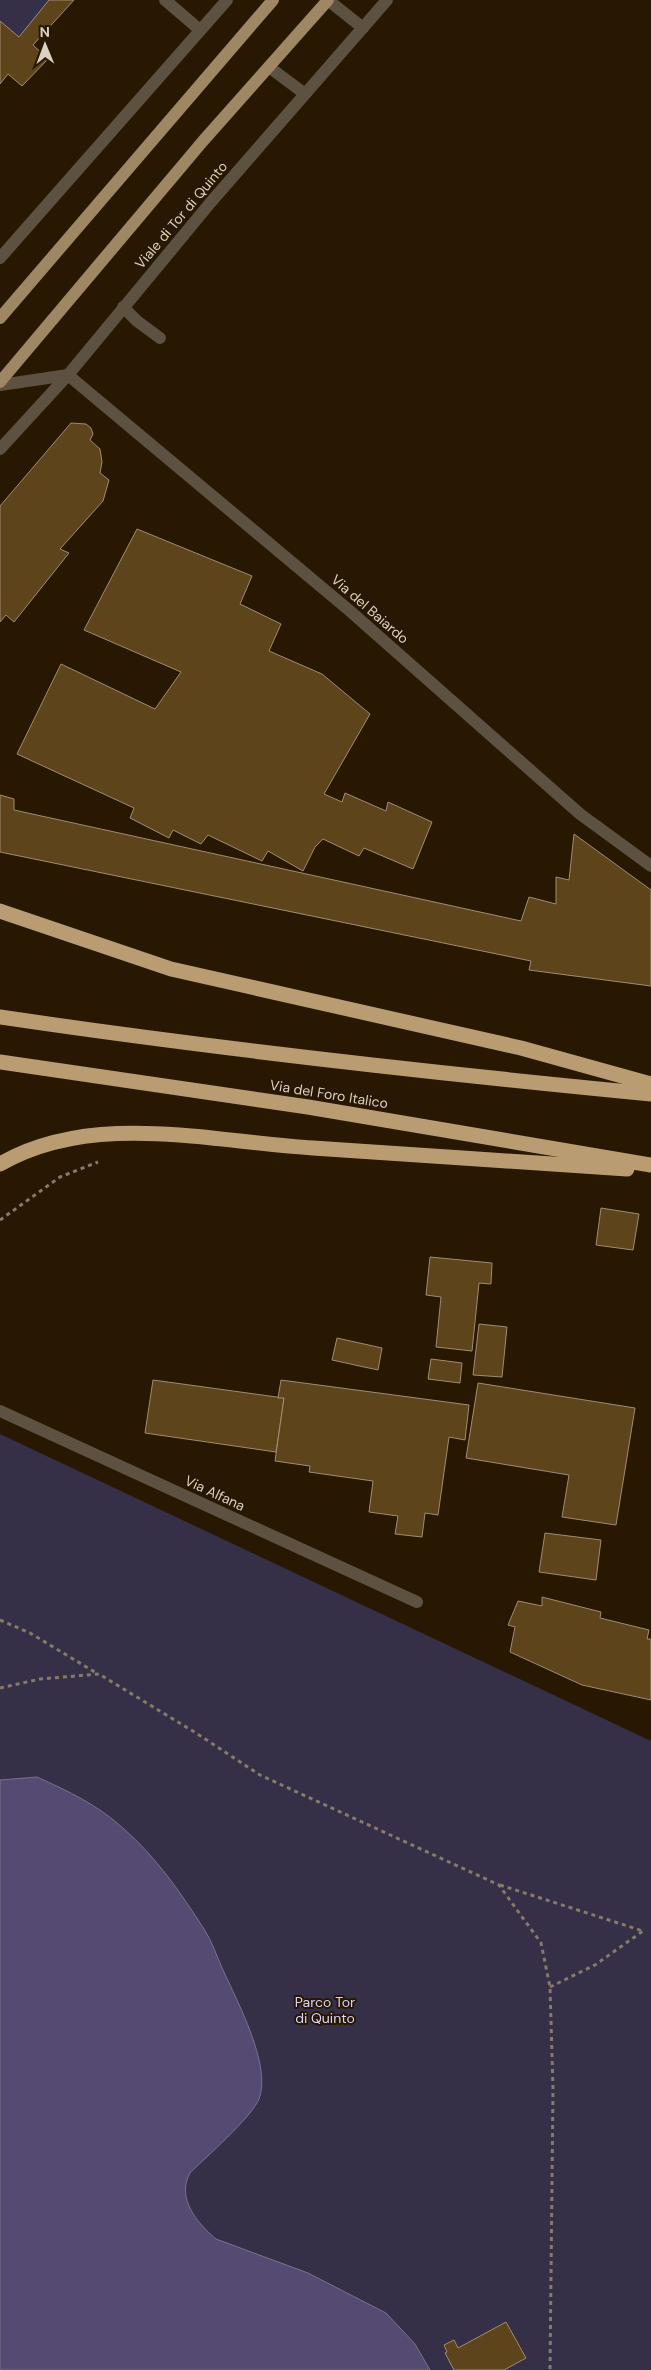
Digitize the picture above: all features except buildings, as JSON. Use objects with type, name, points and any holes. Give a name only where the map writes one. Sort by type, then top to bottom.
[{"type":"highway","points":[[0,911],[171,969],[492,1042],[651,1084]]},
{"type":"highway","points":[[0,1017],[110,1033],[385,1067],[651,1094]]},
{"type":"highway","name":"Via del Foro Italico","points":[[0,1062],[308,1107],[651,1165]]},
{"type":"highway","points":[[0,1164],[22,1153],[65,1140],[147,1134],[182,1135],[293,1147],[651,1171]]},
{"type":"main road","points":[[0,318],[273,0]]},
{"type":"main road","points":[[0,383],[203,141],[328,0]]},
{"type":"street","points":[[165,0],[200,30]]},
{"type":"street","points":[[0,258],[227,0]]},
{"type":"street","points":[[328,0],[363,28]]},
{"type":"street","name":"Viale di Tor di Quinto","points":[[0,449],[68,375],[123,307],[387,0]]},
{"type":"street","points":[[269,66],[305,94]]},
{"type":"street","points":[[123,307],[137,321],[160,338]]},
{"type":"street","points":[[0,383],[68,375]]},
{"type":"street","name":"Via del Baiardo","points":[[68,375],[350,611],[580,814],[636,857],[651,866]]},
{"type":"street","name":"Via Alfana","points":[[0,1411],[417,1602]]},
{"type":"path","points":[[0,1220],[60,1177],[101,1161]]},
{"type":"path","points":[[0,1620],[30,1633],[99,1674],[196,1733],[260,1775],[499,1885],[643,1931],[595,1965],[550,1987]]},
{"type":"path","points":[[0,1688],[40,1679],[99,1674]]},
{"type":"path","points":[[499,1885],[540,1944],[550,1987],[554,2088],[550,2370]]},
{"type":"green space","points":[[0,0],[74,0],[33,45],[48,59],[22,86],[8,74],[0,84]]},
{"type":"green space","name":"Parco Tor di Quinto","points":[[0,1434],[651,1741],[651,2370],[0,2370]]},
{"type":"shaded area","points":[[37,1777],[71,1793],[114,1820],[157,1863],[207,1934],[251,2034],[261,2069],[262,2085],[259,2099],[255,2107],[238,2126],[190,2173],[186,2182],[185,2192],[187,2201],[196,2218],[216,2239],[308,2273],[386,2313],[415,2344],[430,2370],[0,2370],[0,1780]]}]
